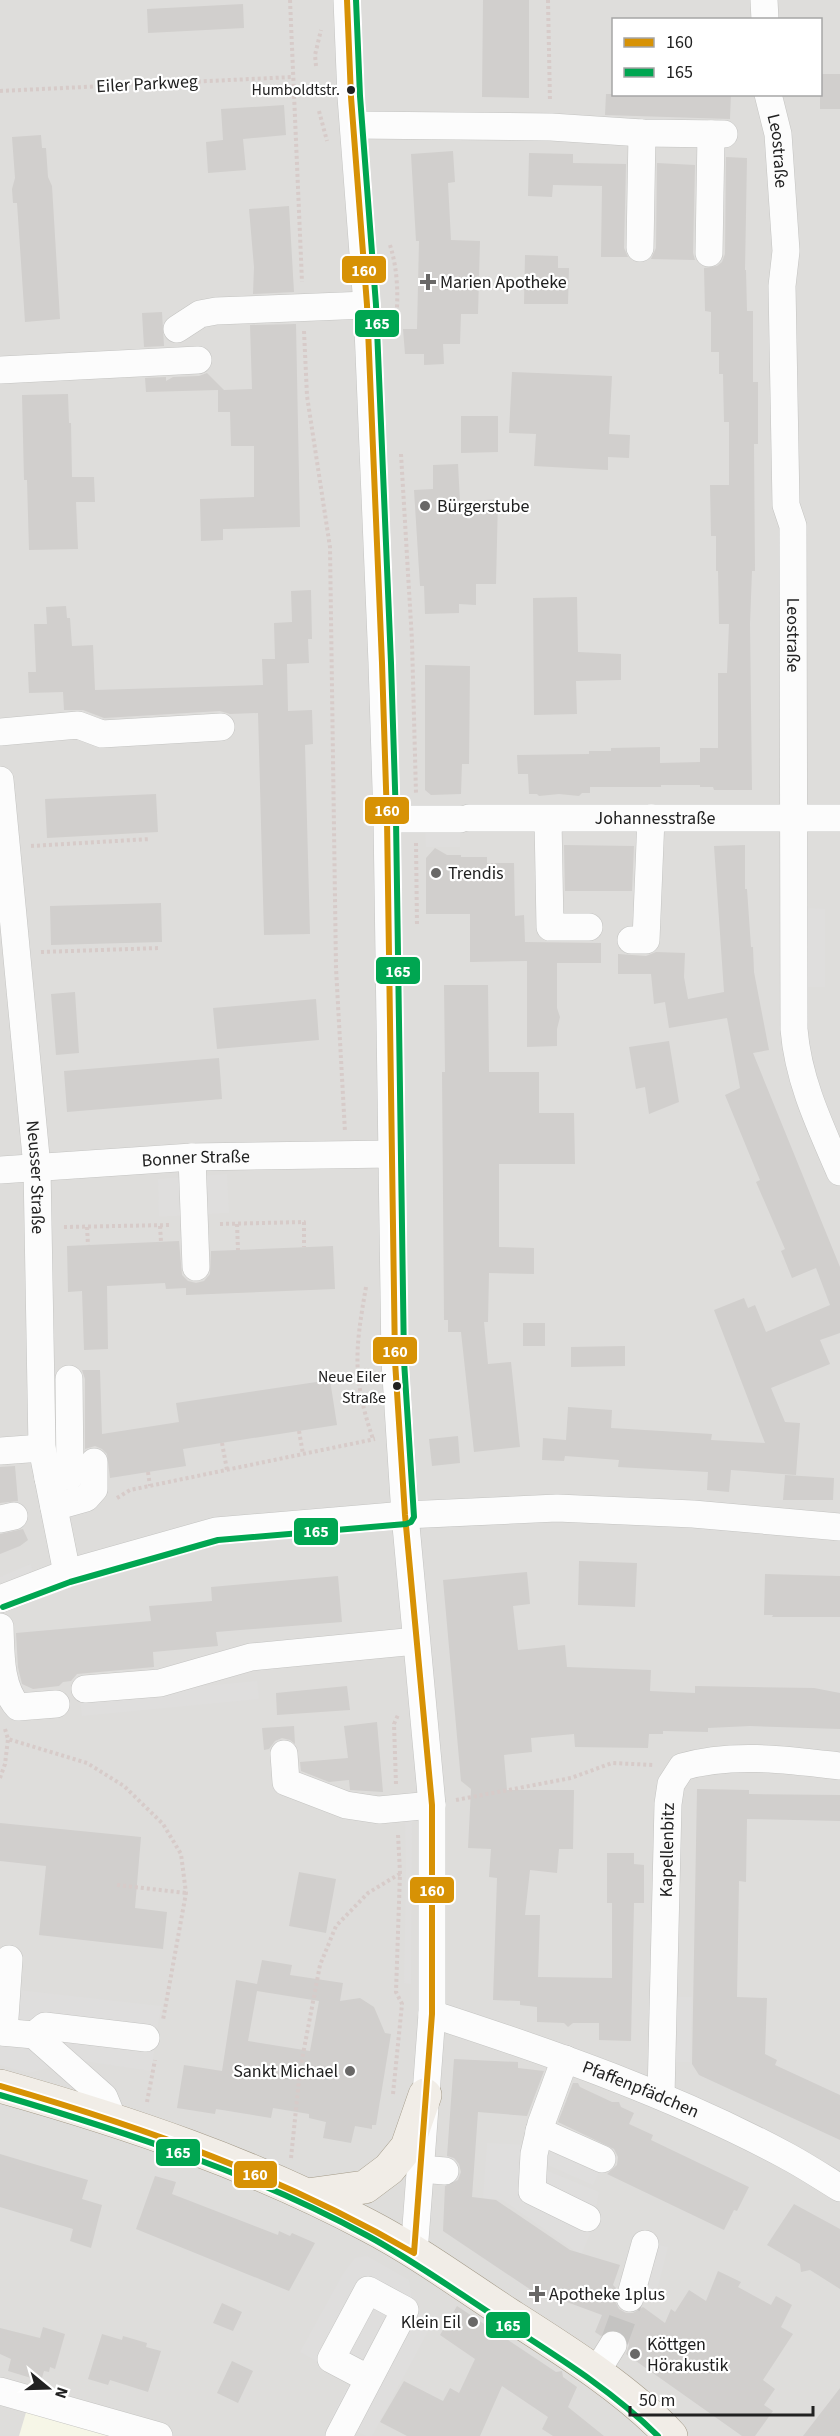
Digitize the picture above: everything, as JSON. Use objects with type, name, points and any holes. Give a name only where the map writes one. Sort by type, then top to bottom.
[{"type":"main road","points":[[0,2086],[128,2124],[297,2190],[371,2227],[550,2341],[645,2410],[671,2436]]},
{"type":"main road","points":[[297,2190],[365,2187],[389,2169],[408,2147],[424,2095]]},
{"type":"street","points":[[347,0],[367,305],[387,819],[395,1361],[405,1515],[432,1805],[432,2014],[424,2095],[432,2170],[414,2253]]},
{"type":"street","points":[[764,0],[765,18]]},
{"type":"street","name":"Leostraße","points":[[768,96],[778,134],[786,251],[782,285],[786,505],[793,526],[792,818],[795,1050],[806,1090],[840,1172]]},
{"type":"street","points":[[354,125],[551,127],[642,133],[718,134],[710,253]]},
{"type":"street","points":[[640,248],[642,133]]},
{"type":"street","points":[[177,329],[200,314],[216,311],[367,305]]},
{"type":"street","points":[[0,370],[198,360]]},
{"type":"street","points":[[0,732],[78,725],[102,734],[221,728]]},
{"type":"street","points":[[0,743],[70,738]]},
{"type":"street","name":"Neusser Straße","points":[[0,780],[5,856],[37,1167],[42,1448],[67,1573]]},
{"type":"street","points":[[631,940],[646,940],[651,818]]},
{"type":"street","name":"Johannesstraße","points":[[387,819],[840,818]]},
{"type":"street","points":[[548,819],[550,927],[589,927]]},
{"type":"street","name":"Bonner Straße","points":[[0,1170],[192,1157],[391,1154]]},
{"type":"street","points":[[192,1157],[196,1267]]},
{"type":"street","points":[[48,1478],[70,1476],[69,1379]]},
{"type":"street","points":[[0,1451],[42,1448]]},
{"type":"street","points":[[54,1507],[86,1498],[94,1489],[94,1462]]},
{"type":"street","points":[[0,1599],[67,1573],[216,1531],[405,1515],[579,1509],[693,1514],[840,1527]]},
{"type":"street","points":[[0,1628],[2,1672],[10,1698],[18,1707],[56,1704]]},
{"type":"street","points":[[85,1689],[160,1683],[251,1657],[416,1641]]},
{"type":"street","points":[[284,1754],[286,1782],[346,1805],[379,1810],[432,1805]]},
{"type":"street","points":[[682,1767],[703,1761],[753,1759],[840,1766]]},
{"type":"street","name":"Kapellenbitz","points":[[661,2096],[668,1804],[671,1784],[682,1767]]},
{"type":"street","points":[[9,1959],[2,2032],[34,2035],[104,2097],[128,2124]]},
{"type":"street","name":"Pfaffenpfädchen","points":[[432,2014],[565,2059],[661,2096],[786,2155],[840,2188]]},
{"type":"street","points":[[34,2035],[45,2026],[155,2039]]},
{"type":"street","points":[[565,2059],[539,2131],[534,2154],[532,2191],[588,2218]]},
{"type":"street","points":[[539,2131],[602,2159]]},
{"type":"street","points":[[630,2298],[645,2244]]},
{"type":"street","points":[[595,2374],[613,2345]]},
{"type":"street","points":[[339,2436],[369,2379]]},
{"type":"street","points":[[0,2391],[159,2436]]},
{"type":"path","points":[[290,0],[307,396],[330,547],[336,968],[346,1154]]},
{"type":"path","points":[[548,0],[551,127]]},
{"type":"path","points":[[316,66],[315,55],[324,22]]},
{"type":"path","name":"Eiler Parkweg","points":[[0,91],[293,76]]},
{"type":"path","points":[[5,856],[150,839]]},
{"type":"path","points":[[16,953],[160,948]]},
{"type":"path","points":[[304,1222],[304,1248]]},
{"type":"path","points":[[237,1224],[238,1250]]},
{"type":"path","points":[[160,1226],[161,1242]]},
{"type":"path","points":[[87,1227],[88,1245]]},
{"type":"path","points":[[367,1285],[358,1334],[357,1376],[361,1405],[374,1448]]},
{"type":"path","points":[[299,1431],[303,1454]]},
{"type":"path","points":[[122,1495],[130,1490],[399,1433]]},
{"type":"path","points":[[222,1443],[227,1470]]},
{"type":"path","points":[[148,1472],[150,1486]]},
{"type":"path","points":[[392,2103],[402,2004],[396,1992],[400,1873],[394,1724],[398,1714],[397,1704]]},
{"type":"path","points":[[0,1778],[5,1764],[8,1739],[3,1724]]},
{"type":"path","points":[[8,1739],[87,1763],[124,1786],[163,1824],[181,1854],[186,1893],[155,2039],[128,2124]]},
{"type":"path","points":[[432,1805],[571,1778],[612,1763],[682,1767]]},
{"type":"path","points":[[297,2190],[300,2070],[320,1965],[336,1926],[368,1893],[432,1855]]},
{"type":"path","points":[[117,1885],[186,1893]]},
{"type":"shaded area","points":[[0,0],[840,0],[840,2436],[0,2436]]},
{"type":"shaded area","points":[[425,827],[460,827],[460,847],[426,847]]},
{"type":"shaded area","points":[[807,908],[825,909],[825,987],[807,987]]},
{"type":"shaded area","points":[[227,1174],[229,1213],[159,1217],[158,1179]]},
{"type":"shaded area","points":[[31,1564],[33,1571],[0,1584],[0,1577]]},
{"type":"shaded area","points":[[257,1681],[259,1699],[82,1716],[80,1698]]},
{"type":"shaded area","points":[[405,1820],[412,1820],[411,1984],[404,1983]]},
{"type":"shaded area","points":[[18,1990],[161,2006],[151,2071],[77,2060],[29,2073],[0,2065],[0,2015]]},
{"type":"shaded area","points":[[674,1997],[692,1997],[690,2062],[672,2062]]},
{"type":"shaded area","points":[[546,2142],[601,2167],[593,2185],[541,2162]]},
{"type":"shaded area","points":[[487,2143],[528,2145],[538,2167],[599,2192],[593,2227],[581,2255],[503,2200],[483,2198]]},
{"type":"shaded area","points":[[651,2243],[668,2247],[655,2299],[637,2295]]},
{"type":"shaded area","points":[[367,2256],[409,2280],[413,2308],[434,2320],[372,2436],[366,2436],[331,2418],[351,2380],[300,2352],[343,2274],[355,2258]]},
{"type":"shaded area","points":[[27,2409],[117,2436],[19,2436]]},
{"type":"building","points":[[483,0],[529,0],[529,98],[482,97]]},
{"type":"building","points":[[243,4],[244,28],[148,33],[147,9]]},
{"type":"building","points":[[822,74],[840,74],[840,109],[820,109]]},
{"type":"building","points":[[606,94],[612,94],[612,96],[731,96],[730,119],[605,115]]},
{"type":"building","points":[[284,105],[286,135],[243,139],[246,170],[208,173],[206,142],[223,140],[221,109]]},
{"type":"building","points":[[41,135],[42,148],[46,148],[48,177],[52,186],[60,319],[25,322],[17,203],[13,203],[12,189],[15,178],[12,137]]},
{"type":"building","points":[[453,151],[455,182],[448,183],[451,240],[480,241],[478,314],[461,314],[460,344],[443,344],[444,364],[424,365],[424,354],[405,354],[403,329],[417,329],[419,241],[416,241],[411,154]]},
{"type":"building","points":[[529,153],[573,154],[573,163],[626,164],[624,248],[628,257],[601,257],[602,186],[553,185],[552,197],[528,196]]},
{"type":"building","points":[[726,157],[747,158],[745,270],[747,311],[753,311],[753,382],[758,382],[758,444],[754,444],[755,571],[752,571],[750,624],[752,790],[714,790],[713,787],[700,787],[700,785],[661,785],[661,787],[590,787],[590,793],[582,793],[579,796],[529,794],[528,774],[518,774],[517,755],[589,754],[589,751],[611,751],[611,748],[660,747],[660,763],[700,762],[700,748],[718,748],[718,673],[727,673],[729,624],[719,624],[716,536],[711,536],[710,485],[729,485],[729,422],[724,422],[723,374],[719,374],[719,352],[711,352],[711,312],[705,311],[704,268],[717,266],[722,262],[725,254]]},
{"type":"building","points":[[657,163],[695,165],[693,253],[695,260],[651,259],[656,248]]},
{"type":"building","points":[[289,206],[294,292],[253,294],[254,267],[249,209]]},
{"type":"building","points":[[525,255],[558,256],[558,268],[569,268],[568,304],[524,304]]},
{"type":"building","points":[[162,312],[164,346],[144,347],[142,313]]},
{"type":"building","points":[[296,324],[300,527],[223,529],[223,540],[201,541],[200,499],[254,497],[254,446],[231,446],[230,412],[218,412],[218,390],[146,392],[145,378],[166,377],[166,381],[173,377],[199,376],[207,373],[224,390],[252,389],[250,325]]},
{"type":"building","points":[[512,372],[612,376],[609,434],[630,435],[629,458],[608,457],[608,470],[534,466],[536,434],[509,433]]},
{"type":"building","points":[[68,394],[72,477],[94,477],[95,502],[76,502],[78,549],[29,550],[27,480],[24,480],[22,395]]},
{"type":"building","points":[[461,416],[498,416],[498,452],[461,453]]},
{"type":"building","points":[[458,464],[460,502],[498,499],[496,584],[476,584],[476,605],[459,604],[459,613],[425,614],[424,586],[420,586],[414,490],[433,489],[433,465]]},
{"type":"building","points":[[311,590],[312,639],[308,639],[309,663],[287,664],[288,711],[312,710],[313,744],[305,745],[310,934],[264,935],[258,713],[230,714],[220,711],[104,718],[83,710],[64,710],[63,692],[29,693],[28,672],[36,672],[34,624],[47,624],[46,607],[66,606],[67,618],[70,618],[72,646],[93,645],[95,690],[263,685],[262,659],[275,659],[274,623],[292,622],[291,591]]},
{"type":"building","points":[[577,597],[578,652],[621,654],[621,680],[576,681],[577,714],[534,715],[533,598]]},
{"type":"building","points":[[425,665],[470,666],[469,764],[462,764],[461,794],[431,795],[425,790]]},
{"type":"building","points":[[156,794],[158,832],[47,838],[45,799]]},
{"type":"building","points":[[564,845],[634,846],[632,891],[565,891]]},
{"type":"building","points":[[745,845],[745,889],[747,889],[751,947],[753,947],[754,972],[769,1050],[753,1053],[840,1267],[840,1333],[820,1340],[830,1364],[771,1388],[785,1422],[800,1423],[796,1475],[731,1470],[729,1492],[707,1490],[708,1472],[618,1467],[619,1460],[565,1456],[564,1461],[542,1460],[543,1438],[566,1440],[568,1407],[612,1410],[611,1428],[712,1434],[711,1440],[765,1443],[714,1310],[744,1298],[748,1308],[755,1305],[766,1332],[830,1305],[816,1268],[792,1278],[781,1251],[785,1249],[756,1182],[760,1180],[725,1095],[740,1088],[727,1018],[669,1028],[665,1002],[654,1004],[651,974],[618,974],[618,954],[646,956],[656,952],[685,953],[684,977],[688,999],[724,992],[714,846]]},
{"type":"building","points":[[435,848],[447,855],[487,857],[487,863],[514,863],[515,916],[524,915],[525,942],[601,943],[601,963],[557,963],[557,1008],[560,1017],[557,1046],[527,1047],[527,961],[470,962],[470,914],[426,914],[426,858]]},
{"type":"building","points":[[161,903],[162,942],[51,945],[50,906]]},
{"type":"building","points":[[444,985],[488,985],[489,1072],[539,1072],[539,1113],[574,1113],[575,1164],[499,1164],[499,1247],[534,1248],[534,1274],[489,1273],[488,1322],[484,1322],[488,1364],[511,1362],[520,1447],[474,1452],[461,1332],[448,1332],[448,1320],[444,1320],[442,1072],[445,1072]]},
{"type":"building","points":[[75,992],[79,1053],[56,1055],[51,994]]},
{"type":"building","points":[[316,999],[319,1040],[217,1049],[213,1008]]},
{"type":"building","points":[[669,1041],[679,1102],[649,1114],[645,1087],[636,1089],[629,1047]]},
{"type":"building","points":[[219,1058],[222,1099],[67,1112],[64,1071]]},
{"type":"building","points":[[179,1241],[182,1275],[188,1281],[196,1283],[204,1281],[210,1274],[211,1251],[333,1246],[335,1289],[186,1295],[186,1288],[166,1289],[165,1283],[107,1286],[108,1349],[84,1350],[82,1291],[68,1292],[67,1246]]},
{"type":"building","points":[[523,1323],[545,1323],[545,1346],[523,1346]]},
{"type":"building","points":[[625,1346],[625,1366],[571,1367],[571,1347]]},
{"type":"building","points":[[82,1370],[100,1370],[102,1434],[179,1422],[176,1403],[330,1380],[337,1425],[183,1449],[186,1466],[110,1478],[107,1454],[95,1446],[85,1449],[85,1379]]},
{"type":"building","points":[[458,1436],[460,1463],[432,1466],[429,1439]]},
{"type":"building","points":[[15,1466],[18,1501],[0,1503],[0,1467]]},
{"type":"building","points":[[785,1475],[834,1478],[833,1500],[783,1500]]},
{"type":"building","points":[[23,1529],[28,1540],[0,1554],[0,1534]]},
{"type":"building","points":[[579,1561],[637,1563],[635,1607],[578,1605]]},
{"type":"building","points":[[527,1572],[530,1604],[513,1606],[518,1650],[565,1645],[567,1667],[651,1670],[650,1691],[695,1693],[695,1686],[814,1688],[840,1693],[840,1729],[750,1726],[708,1728],[708,1732],[663,1731],[663,1734],[649,1734],[648,1748],[575,1747],[574,1734],[531,1738],[532,1752],[504,1755],[507,1790],[574,1790],[573,1849],[559,1849],[557,1873],[530,1870],[525,1915],[540,1915],[538,1977],[612,1978],[612,1903],[607,1903],[607,1853],[634,1853],[634,1864],[644,1865],[644,1903],[634,1903],[631,2041],[599,2040],[599,2023],[573,2023],[568,2027],[564,2023],[537,2022],[537,2007],[520,2005],[520,2001],[493,2000],[497,1878],[489,1877],[491,1849],[468,1848],[471,1789],[461,1781],[443,1580]]},
{"type":"building","points":[[765,1574],[840,1576],[840,1617],[764,1615]]},
{"type":"building","points":[[338,1576],[342,1622],[216,1632],[218,1646],[153,1652],[154,1667],[77,1674],[71,1681],[63,1682],[59,1686],[33,1689],[22,1684],[18,1667],[16,1633],[151,1621],[149,1606],[212,1601],[211,1587]]},
{"type":"building","points":[[347,1686],[350,1710],[277,1715],[276,1693]]},
{"type":"building","points":[[377,1722],[383,1792],[350,1790],[349,1780],[329,1782],[301,1771],[300,1762],[348,1758],[344,1726]]},
{"type":"building","points":[[294,1726],[295,1744],[282,1738],[275,1741],[269,1749],[264,1750],[262,1728]]},
{"type":"building","points":[[697,1789],[749,1790],[749,1794],[840,1795],[840,1821],[747,1819],[746,1882],[739,1881],[737,1997],[767,1998],[765,2054],[777,2060],[775,2065],[840,2095],[840,2140],[699,2075],[692,2064]]},
{"type":"building","points":[[0,1823],[141,1837],[135,1908],[167,1912],[163,1949],[39,1935],[46,1866],[0,1861]]},
{"type":"building","points":[[299,1872],[336,1879],[326,1933],[289,1926]]},
{"type":"building","points":[[262,1960],[292,1965],[290,1975],[343,1983],[340,2001],[360,1998],[374,2007],[385,2033],[391,2034],[376,2125],[372,2125],[372,2129],[355,2126],[351,2143],[323,2138],[326,2122],[309,2118],[309,2114],[273,2108],[271,2118],[216,2109],[215,2114],[177,2108],[184,2065],[222,2071],[236,1980],[257,1984]],"holes":[[[257,1991],[319,2001],[310,2051],[248,2041]]]},
{"type":"building","points":[[454,2059],[518,2062],[518,2068],[544,2071],[527,2116],[478,2112],[472,2197],[496,2200],[570,2250],[620,2265],[613,2285],[616,2288],[615,2301],[619,2309],[626,2313],[633,2313],[643,2307],[665,2323],[671,2309],[675,2312],[689,2290],[706,2301],[718,2271],[741,2282],[738,2287],[771,2305],[776,2296],[792,2305],[781,2327],[793,2334],[763,2380],[775,2389],[764,2405],[773,2411],[755,2436],[742,2436],[626,2354],[629,2345],[622,2332],[613,2329],[601,2336],[595,2332],[602,2315],[564,2301],[562,2305],[549,2295],[537,2294],[443,2231],[445,2186],[458,2180],[461,2172],[454,2158],[447,2156]]},
{"type":"building","points":[[573,2083],[578,2083],[580,2087],[612,2102],[619,2102],[621,2107],[634,2113],[629,2124],[653,2135],[651,2140],[749,2187],[724,2230],[607,2174],[617,2165],[618,2157],[614,2149],[558,2122]]},
{"type":"building","points":[[0,2154],[88,2180],[82,2199],[102,2205],[91,2248],[70,2241],[73,2229],[0,2207]]},
{"type":"building","points":[[155,2176],[176,2182],[172,2194],[278,2235],[279,2231],[290,2236],[292,2233],[315,2243],[289,2291],[136,2229]]},
{"type":"building","points":[[794,2204],[840,2229],[840,2289],[810,2270],[801,2272],[800,2264],[767,2245]]},
{"type":"building","points":[[222,2303],[242,2312],[233,2331],[213,2323]]},
{"type":"building","points":[[457,2306],[556,2372],[562,2371],[563,2377],[577,2387],[568,2407],[604,2436],[553,2436],[542,2429],[548,2417],[502,2386],[480,2436],[407,2436],[380,2422],[404,2381],[443,2401],[450,2388],[459,2393],[475,2359],[440,2335]]},
{"type":"building","points":[[43,2327],[65,2334],[55,2369],[50,2367],[49,2372],[44,2371],[41,2381],[8,2371],[11,2359],[0,2354],[0,2328],[40,2338]]},
{"type":"building","points":[[102,2334],[122,2340],[123,2336],[147,2343],[146,2347],[161,2351],[148,2392],[110,2380],[108,2385],[88,2379]]},
{"type":"building","points":[[232,2361],[253,2371],[238,2403],[217,2393]]},
{"type":"building","points":[[840,2388],[840,2436],[803,2436]]},
{"type":"tunnel","points":[[613,2345],[630,2298]]},
{"type":"transit line","name":"160","points":[[0,2086],[108,2119],[212,2156],[313,2200],[414,2253],[432,2014],[432,1805],[405,1515],[395,1361],[387,819],[382,663],[367,305],[351,97],[347,0]]},
{"type":"transit line","name":"165","points":[[3,1607],[70,1582],[218,1540],[406,1524],[414,1517],[404,1361],[396,819],[391,663],[376,305],[360,96],[356,0]]},
{"type":"transit line","name":"165","points":[[0,2095],[188,2156],[234,2173],[324,2213],[419,2266],[543,2347],[622,2404],[658,2436]]},
{"type":"place","name":"Humboldtstr.","points":[[351,90]]},
{"type":"place","name":"Marien Apotheke","points":[[428,282]]},
{"type":"place","name":"Bürgerstube","points":[[425,506]]},
{"type":"place","name":"Trendis","points":[[436,873]]},
{"type":"place","name":"Neue Eiler Straße","points":[[397,1386]]},
{"type":"place","name":"Sankt Michael","points":[[350,2071]]},
{"type":"place","name":"Apotheke 1plus","points":[[537,2294]]},
{"type":"place","name":"Klein Eil","points":[[473,2322]]},
{"type":"place","name":"Köttgen Hörakustik","points":[[635,2354]]}]
